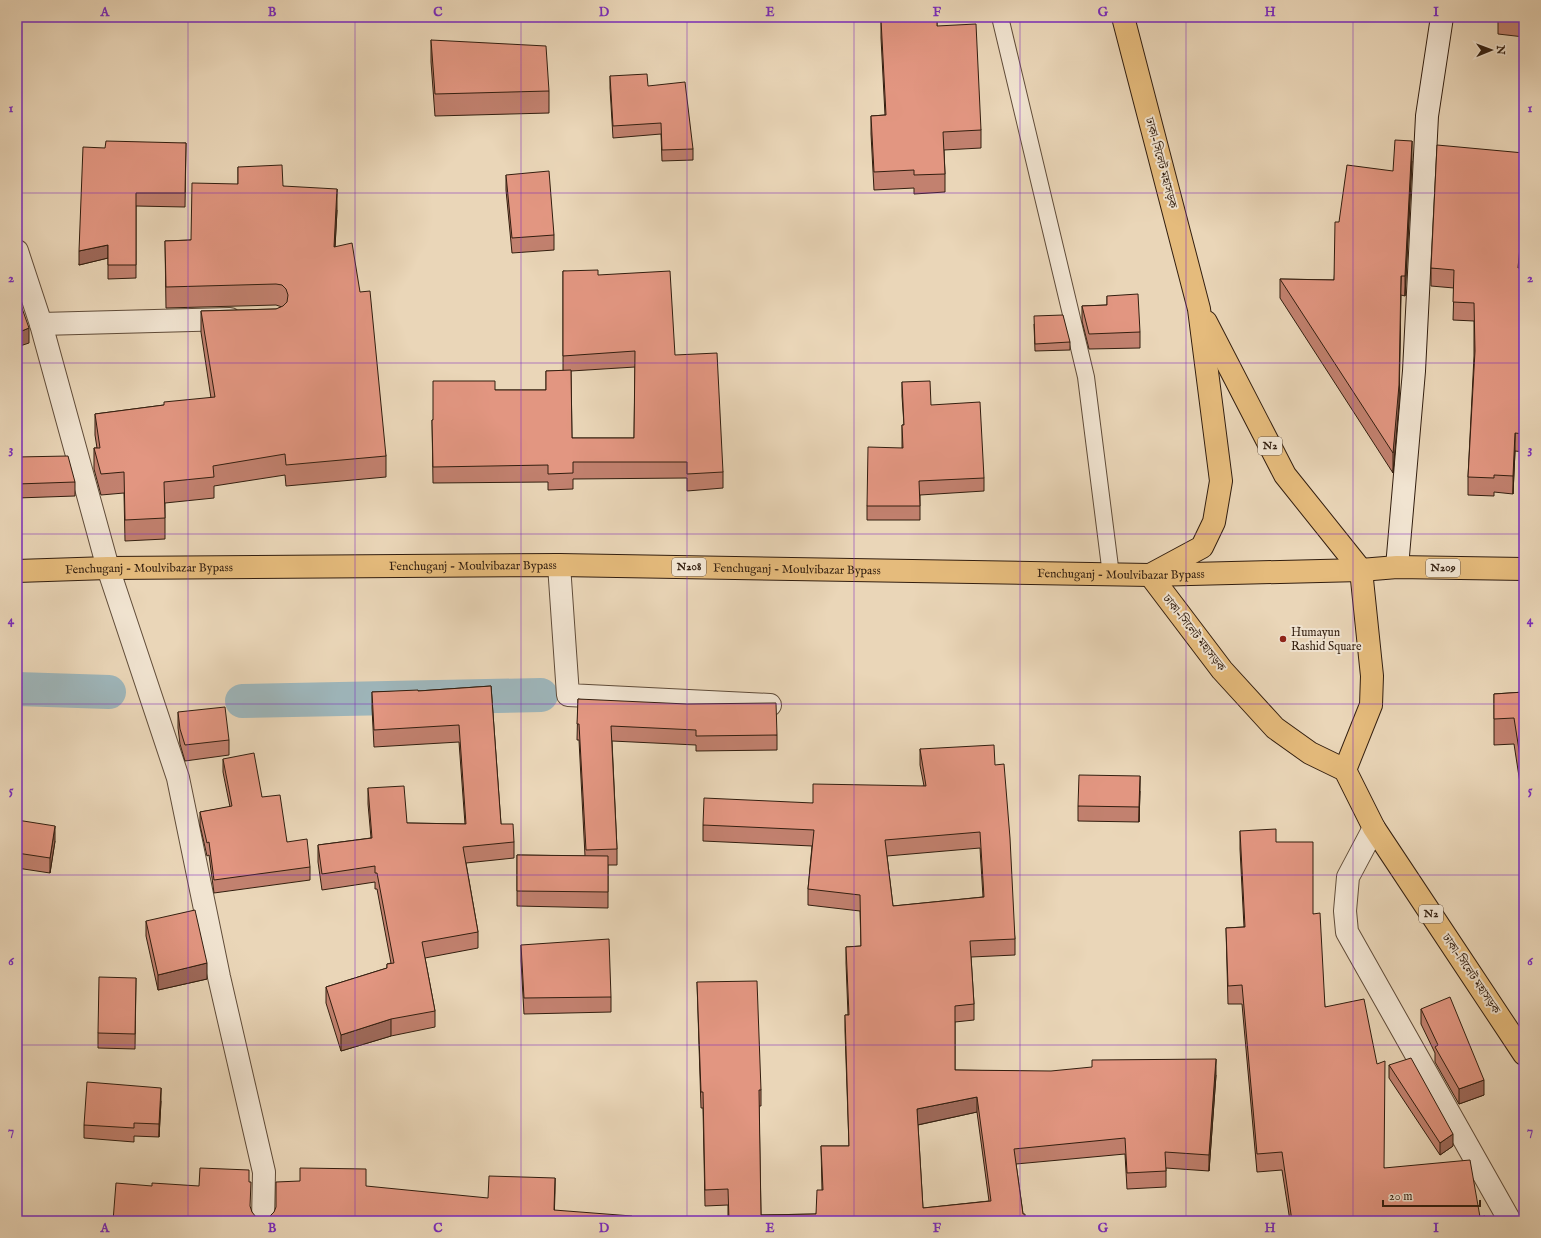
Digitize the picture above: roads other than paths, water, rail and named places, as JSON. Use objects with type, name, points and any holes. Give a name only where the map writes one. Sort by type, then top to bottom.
[{"type":"highway","name":"ঢাকা-সিলেট মহাসড়ক","points":[[1123,17],[1199,309],[1221,481],[1214,522],[1202,547],[1150,575],[1222,670],[1275,728],[1310,753],[1345,770],[1374,828],[1524,1054]]},
{"type":"highway","name":"ঢাকা-সিলেট মহাসড়ক","points":[[1199,309],[1285,475],[1361,570]]},
{"type":"highway","name":"Fenchuganj - Moulvibazar Bypass","points":[[17,571],[108,568],[560,565],[1112,575],[1361,570]]},
{"type":"highway","name":"N209","points":[[1361,570],[1397,567],[1524,569]]},
{"type":"highway","points":[[1345,770],[1371,705],[1372,676],[1361,570]]},
{"type":"street","points":[[1397,567],[1414,371],[1427,116],[1442,17]]},
{"type":"street","points":[[17,251],[41,324],[108,568],[178,778],[219,977],[264,1172],[263,1221]]},
{"type":"street","points":[[41,324],[253,318]]},
{"type":"street","points":[[560,565],[568,695],[773,705]]},
{"type":"street","points":[[1374,828],[1348,877],[1345,911],[1347,932],[1510,1221]]},
{"type":"lane","points":[[1000,17],[1086,376],[1112,575]]},
{"type":"waterway","points":[[17,689],[109,692]]},
{"type":"waterway","points":[[242,701],[541,695]]},
{"type":"place","name":"Humayun Rashid Square","points":[[1283,639]]}]
